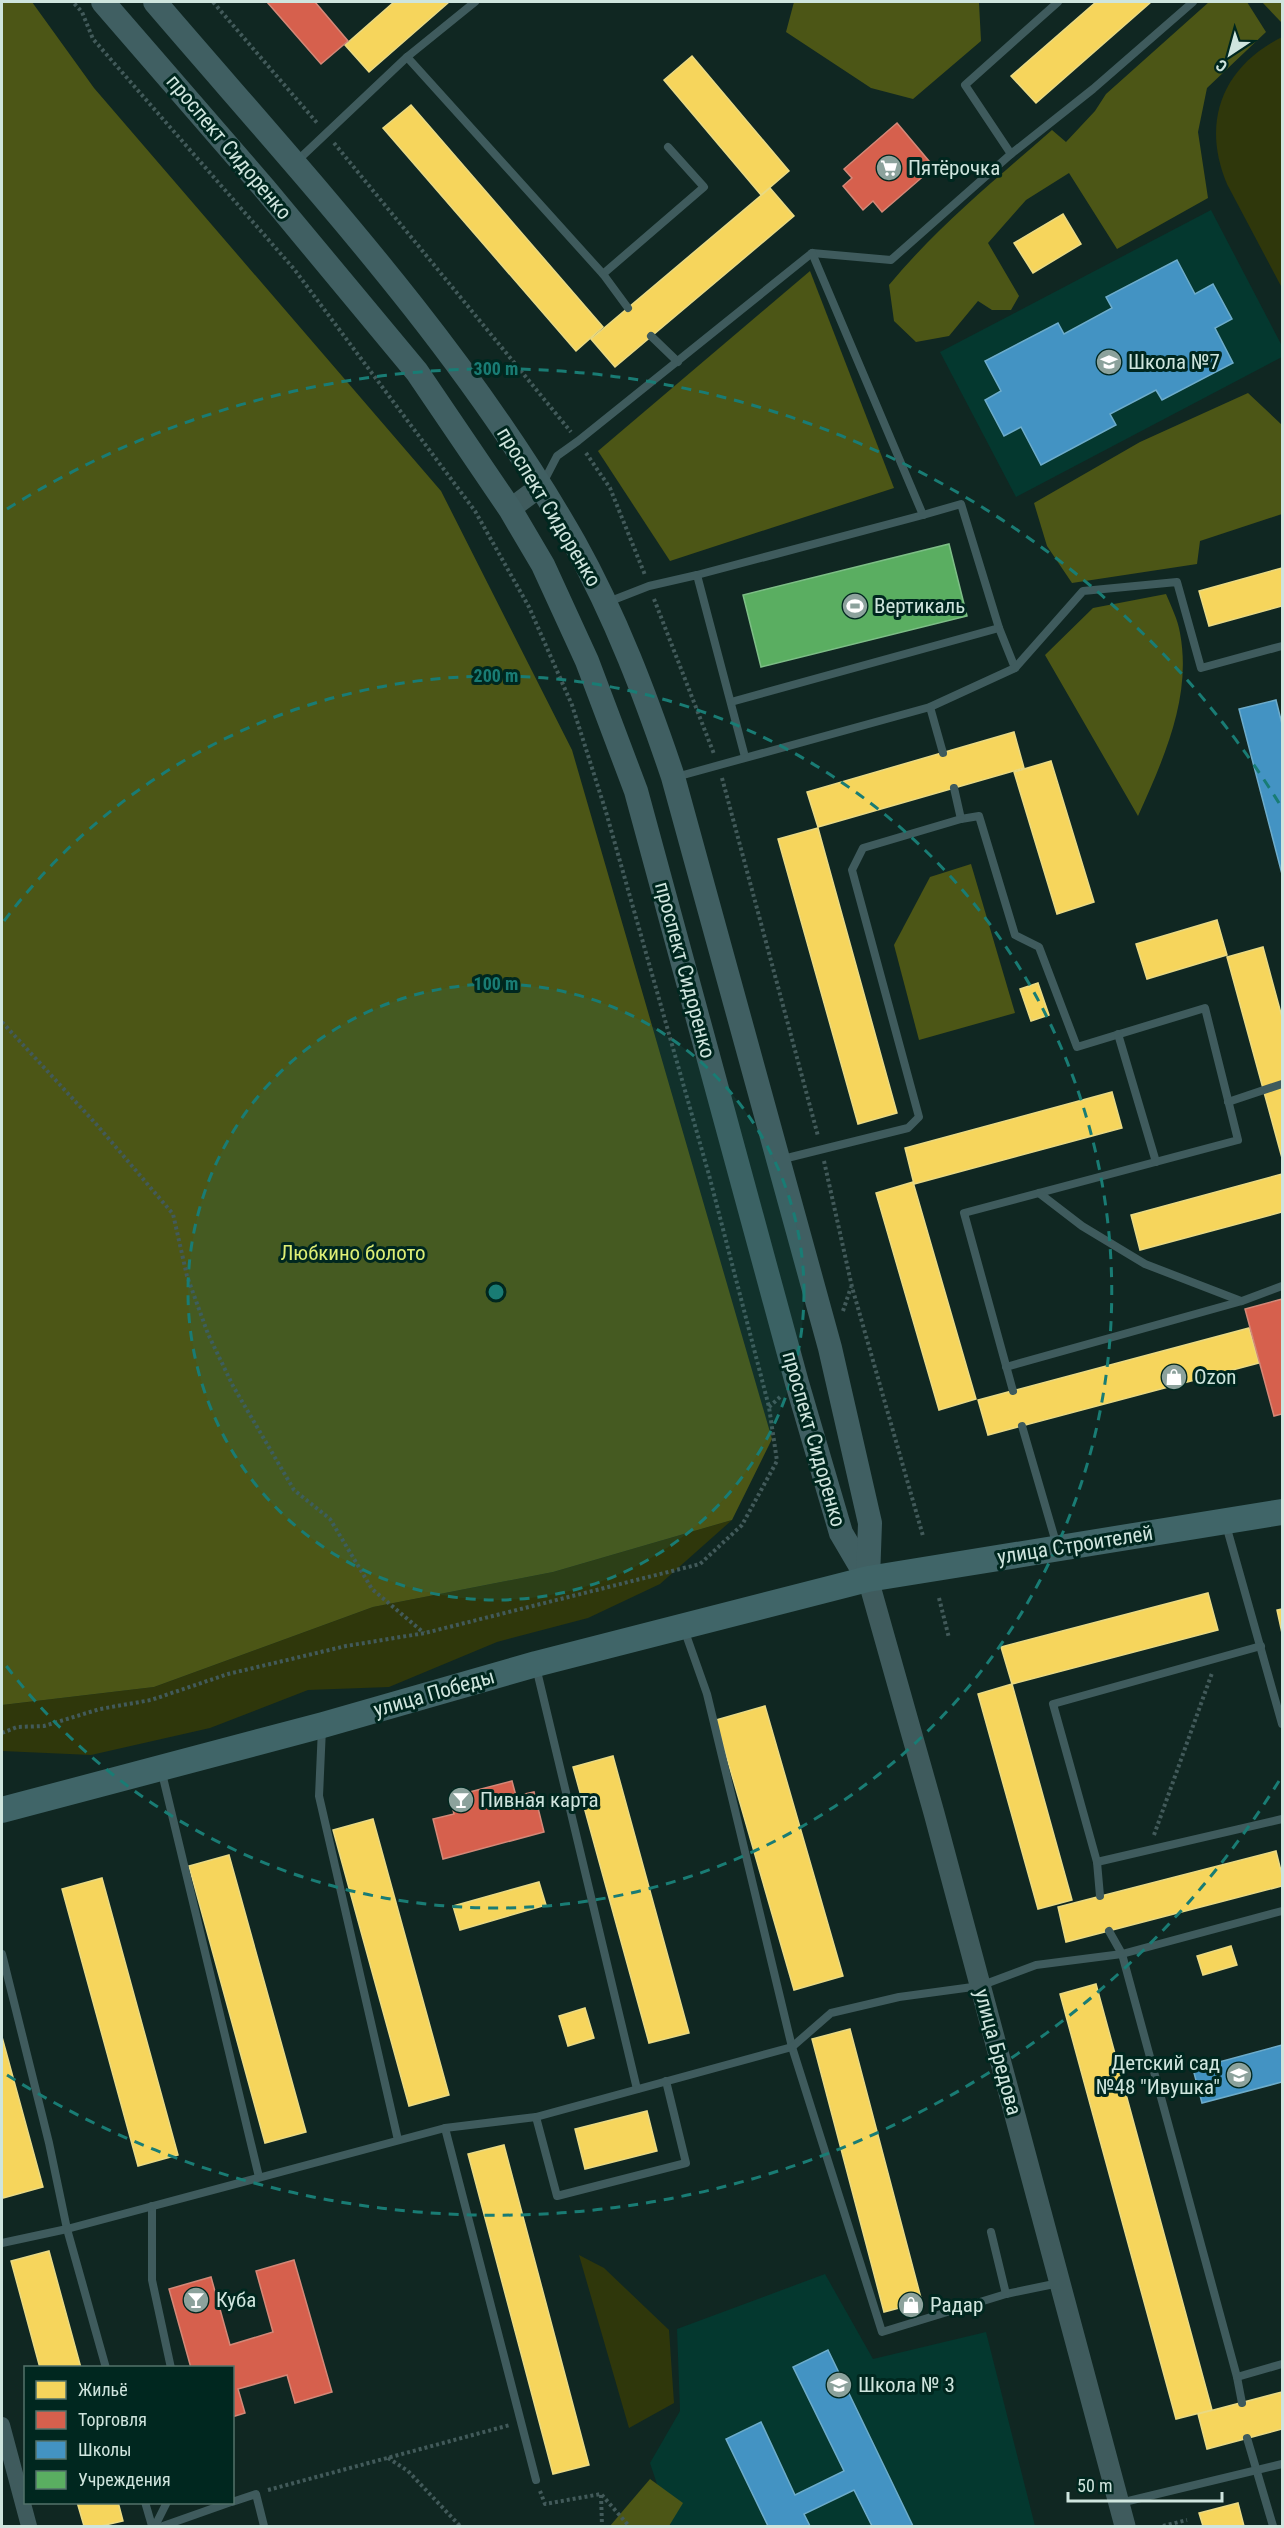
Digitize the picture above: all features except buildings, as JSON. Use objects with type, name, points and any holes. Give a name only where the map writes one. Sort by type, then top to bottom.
[{"type":"main road","name":"проспект Сидоренко","points":[[104,2],[243,163],[417,372],[510,509],[543,565],[588,661],[636,792],[794,1371],[841,1533],[868,1579]]},
{"type":"main road","name":"проспект Сидоренко","points":[[155,2],[434,330],[541,486],[575,544],[605,603],[649,707],[673,777],[830,1348],[870,1523],[868,1579]]},
{"type":"main road","name":"улица Строителей","points":[[868,1579],[1282,1512]]},
{"type":"main road","name":"улица Победы","points":[[2,1810],[323,1725],[536,1664],[868,1579]]},
{"type":"street","points":[[510,509],[541,486]]},
{"type":"street","name":"улица Бредова","points":[[868,1579],[934,1813],[1125,2526]]},
{"type":"street","points":[[2,2425],[29,2526]]},
{"type":"lane","points":[[293,164],[407,57],[475,2]]},
{"type":"lane","points":[[1011,154],[965,85],[1058,2]]},
{"type":"lane","points":[[541,486],[557,456],[678,362],[812,253],[891,260],[1011,154],[1093,89],[1193,2]]},
{"type":"lane","points":[[407,57],[603,274],[628,308]]},
{"type":"lane","points":[[603,274],[704,187],[668,147]]},
{"type":"lane","points":[[812,253],[923,515]]},
{"type":"lane","points":[[651,336],[678,362]]},
{"type":"lane","points":[[605,603],[649,586],[961,504],[999,628],[1015,668]]},
{"type":"lane","points":[[697,575],[745,757]]},
{"type":"lane","points":[[673,777],[930,707],[1015,668],[1083,591],[1176,582],[1201,668],[1282,646]]},
{"type":"lane","points":[[731,702],[999,628]]},
{"type":"lane","points":[[930,707],[944,753]]},
{"type":"lane","points":[[954,788],[960,819]]},
{"type":"lane","points":[[779,1160],[908,1128],[919,1117],[852,870],[863,848],[960,819],[979,816],[1015,935],[1039,947],[1077,1047],[1205,1008],[1238,1140],[964,1213],[1013,1390]]},
{"type":"lane","points":[[1118,1034],[1156,1162]]},
{"type":"lane","points":[[1228,1102],[1282,1084]]},
{"type":"lane","points":[[1039,1193],[1082,1226],[1145,1264],[1242,1301]]},
{"type":"lane","points":[[1006,1367],[1242,1301],[1282,1286]]},
{"type":"lane","points":[[1022,1426],[1058,1547]]},
{"type":"lane","points":[[1225,1521],[1262,1646],[1279,1694],[1282,1724]]},
{"type":"lane","points":[[682,1626],[707,1694],[792,2047],[882,2332],[1006,2294],[1060,2283]]},
{"type":"lane","points":[[1100,1896],[1097,1862],[1053,1704],[1262,1646]]},
{"type":"lane","points":[[536,1664],[637,2089]]},
{"type":"lane","points":[[323,1725],[319,1796],[398,2140]]},
{"type":"lane","points":[[160,1767],[259,2177]]},
{"type":"lane","points":[[1097,1862],[1282,1819]]},
{"type":"lane","points":[[2,2242],[67,2229],[445,2128],[536,2117],[792,2047],[831,2013],[899,1996],[980,1986],[1036,1965],[1122,1954],[1282,1911]]},
{"type":"lane","points":[[1109,1930],[1122,1954],[1238,2377],[1242,2403]]},
{"type":"lane","points":[[2,1954],[50,2143],[67,2229],[106,2366]]},
{"type":"lane","points":[[536,2117],[557,2196],[687,2163],[666,2081]]},
{"type":"lane","points":[[445,2128],[536,2480]]},
{"type":"lane","points":[[152,2206],[152,2280],[171,2366]]},
{"type":"lane","points":[[991,2232],[1006,2294]]},
{"type":"lane","points":[[1238,2377],[1282,2364]]},
{"type":"lane","points":[[1247,2438],[1273,2526]]},
{"type":"lane","points":[[1119,2503],[1282,2464]]},
{"type":"lane","points":[[234,2501],[256,2494],[264,2526]]},
{"type":"lane","points":[[146,2504],[153,2526]]},
{"type":"lane","points":[[153,2526],[166,2504]]},
{"type":"lane","points":[[163,2526],[226,2504]]},
{"type":"path","points":[[2,1733],[17,1727],[44,1726],[99,1709],[151,1700],[228,1674],[346,1646],[425,1633],[700,1564],[742,1525],[777,1461],[769,1407],[709,1175],[606,812],[572,705],[529,607],[475,511],[408,419],[294,269],[93,39],[82,12],[73,2]]},
{"type":"path","points":[[2,1022],[97,1125],[173,1214],[187,1276],[208,1334],[232,1386],[294,1490],[330,1520],[372,1589],[425,1633]]},
{"type":"path","points":[[916,1511],[923,1536]]},
{"type":"path","points":[[939,1598],[949,1638]]},
{"type":"path","points":[[1149,1850],[1217,1659]]},
{"type":"path","points":[[256,2494],[521,2422]]},
{"type":"path","points":[[387,2458],[408,2470],[460,2526]]},
{"type":"path","points":[[536,2480],[545,2504],[601,2494]]},
{"type":"path","points":[[601,2494],[602,2526]]},
{"type":"path","points":[[601,2494],[629,2526]]},
{"type":"path","points":[[1163,2526],[1187,2520]]},
{"type":"shaded area","points":[[1282,37],[1282,288],[1227,184],[1219,161],[1216,139],[1217,118],[1222,98],[1231,80],[1261,49]]},
{"type":"shaded area","points":[[1211,210],[1282,346],[1282,357],[1016,497],[940,352]]},
{"type":"shaded area","points":[[732,1520],[660,1584],[588,1618],[497,1642],[389,1687],[308,1690],[210,1728],[91,1755],[2,1751],[2,1705],[154,1687],[373,1607],[553,1572]]},
{"type":"shaded area","points":[[579,2255],[604,2268],[669,2330],[674,2403],[629,2428]]},
{"type":"shaded area","name":"Школа № 3","points":[[825,2274],[873,2359],[986,2332],[1035,2526],[671,2526],[650,2463],[680,2411],[677,2329]]},
{"type":"green space","name":"Любкино болото","points":[[2,2],[32,2],[94,88],[441,491],[572,750],[772,1439],[732,1520],[553,1572],[373,1607],[154,1687],[2,1705]]},
{"type":"green space","points":[[794,2],[981,2],[979,3],[981,41],[913,99],[871,88],[786,32]]},
{"type":"green space","points":[[1209,2],[1247,2],[1266,32],[1207,88],[1198,132],[1208,198],[1117,249],[1069,173],[1026,200],[988,243],[1019,296],[1011,310],[992,310],[978,301],[949,336],[916,342],[894,321],[889,285],[907,264],[988,186],[1052,130],[1066,142],[1095,111],[1106,94]]},
{"type":"green space","points":[[1262,2],[1282,2],[1282,23],[1281,22]]},
{"type":"green space","points":[[810,271],[894,488],[670,561],[598,451]]},
{"type":"green space","points":[[1248,393],[1282,425],[1282,514],[1200,541],[1197,564],[1072,583],[1047,546],[1034,503],[1140,442]]},
{"type":"green space","points":[[1166,594],[1176,618],[1183,657],[1179,704],[1166,749],[1138,816],[1045,655],[1093,608]]},
{"type":"green space","points":[[971,864],[1015,1013],[919,1040],[894,945],[930,877]]},
{"type":"green space","points":[[650,2479],[683,2503],[669,2526],[610,2526]]},
{"type":"place","name":"Пятёрочка","points":[[889,168]]},
{"type":"place","name":"Школа №7","points":[[1109,362]]},
{"type":"place","name":"Вертикаль","points":[[855,606]]},
{"type":"place","name":"Ozon","points":[[1174,1377]]},
{"type":"place","name":"Пивная карта","points":[[461,1800]]},
{"type":"place","name":"Детский сад №48 \"Ивушка\"","points":[[1239,2075]]},
{"type":"place","name":"Куба","points":[[196,2300]]},
{"type":"place","name":"Радар","points":[[911,2305]]},
{"type":"place","name":"Школа № 3","points":[[839,2385]]}]
